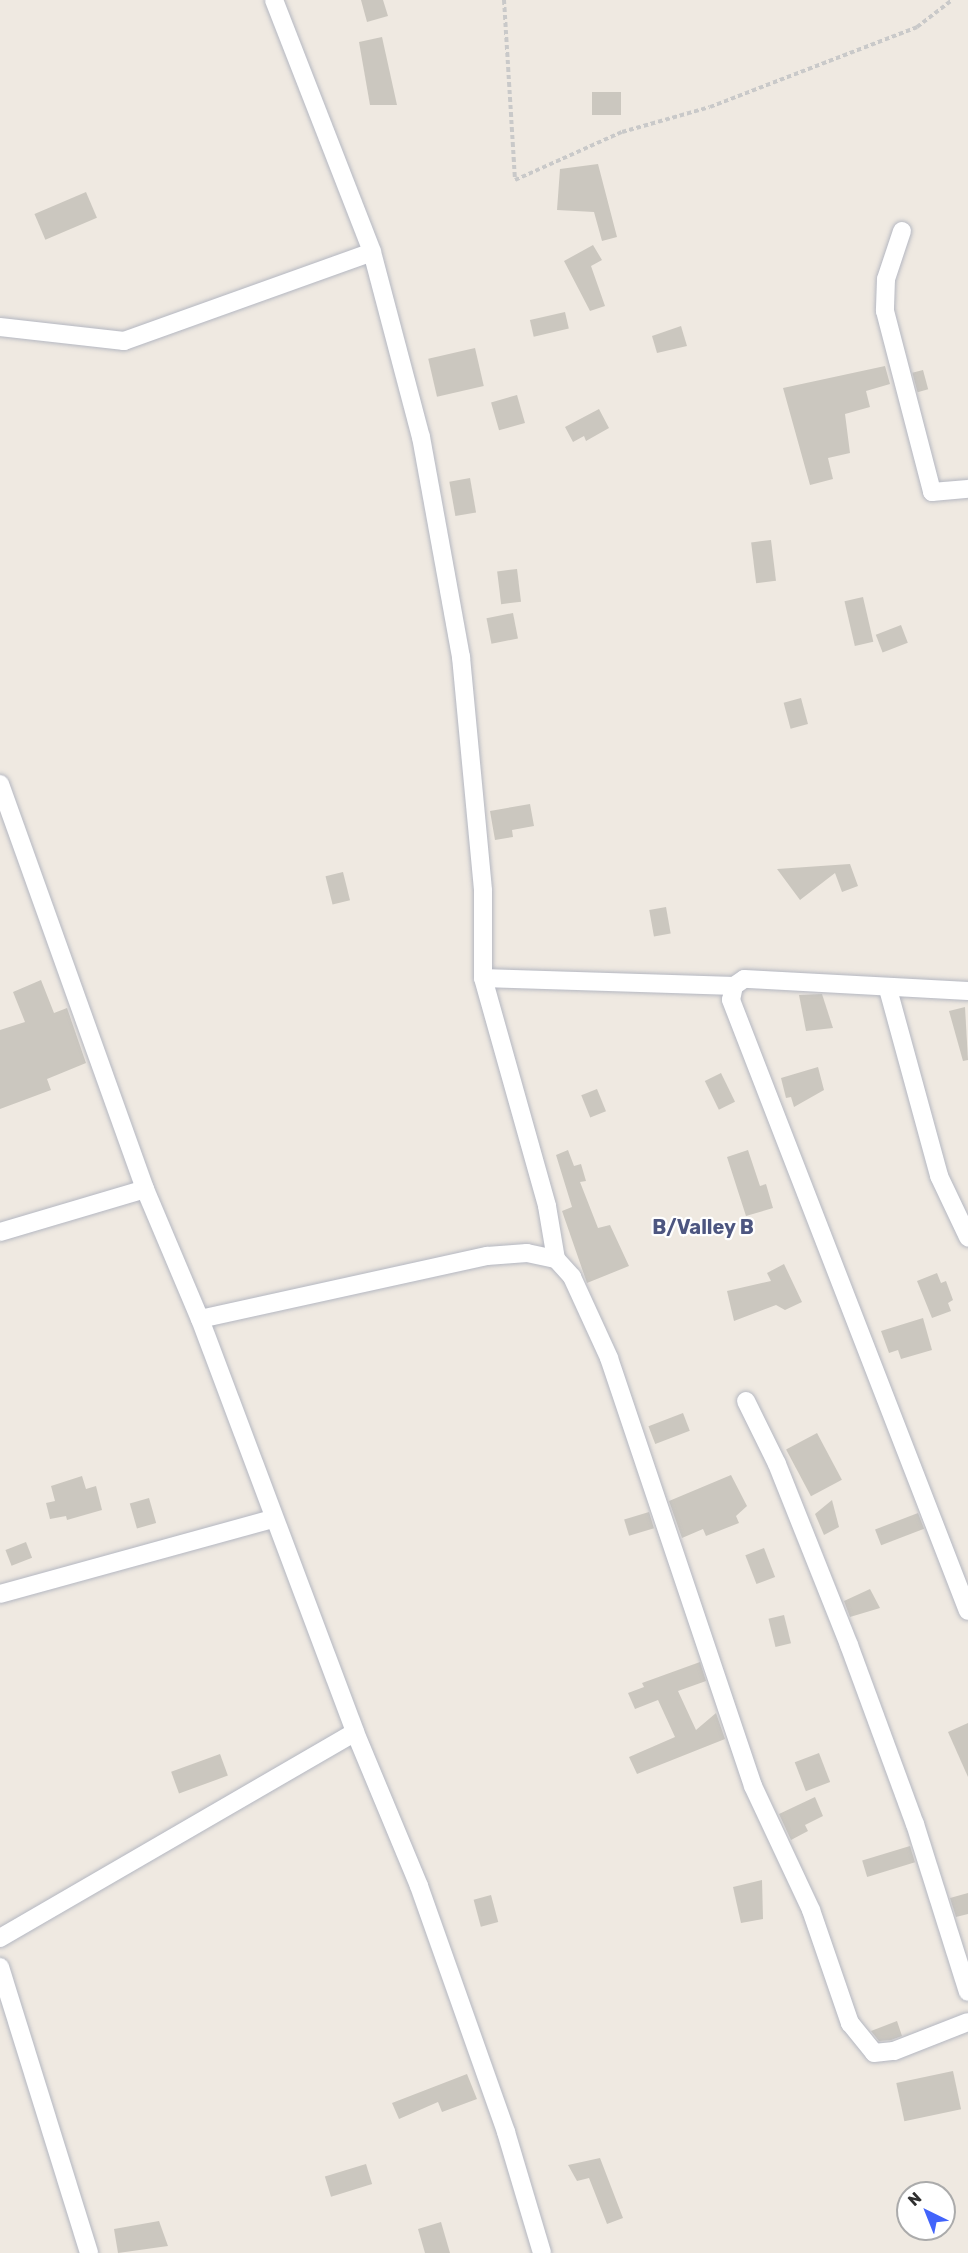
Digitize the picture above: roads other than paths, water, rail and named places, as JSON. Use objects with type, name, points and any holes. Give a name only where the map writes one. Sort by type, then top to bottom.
[{"type":"street","points":[[274,0],[372,252],[421,437],[461,657],[483,891],[483,978],[547,1206],[556,1259],[572,1277],[609,1358],[753,1786],[811,1910],[850,2023],[874,2053],[894,2051],[968,2022]]},
{"type":"street","points":[[902,231],[886,279],[885,311],[932,492],[968,489]]},
{"type":"street","points":[[0,327],[124,341],[372,252]]},
{"type":"street","points":[[0,784],[145,1189],[200,1319],[273,1520],[355,1732],[419,1886],[506,2132],[536,2252]]},
{"type":"street","points":[[483,978],[734,986]]},
{"type":"street","points":[[968,991],[888,989],[825,981],[744,979],[734,986],[731,992],[734,1017],[779,1119],[968,1611]]},
{"type":"street","points":[[888,989],[939,1176],[968,1238]]},
{"type":"street","points":[[0,1232],[145,1189]]},
{"type":"street","points":[[200,1319],[487,1256],[527,1253],[556,1259]]},
{"type":"street","points":[[746,1401],[777,1464],[857,1668],[915,1824],[968,1992]]},
{"type":"street","points":[[0,1594],[273,1520]]},
{"type":"street","points":[[0,1938],[355,1732]]},
{"type":"street","points":[[0,1967],[89,2253]]},
{"type":"district","name":"B/Valley B","points":[[703,1227]]}]
